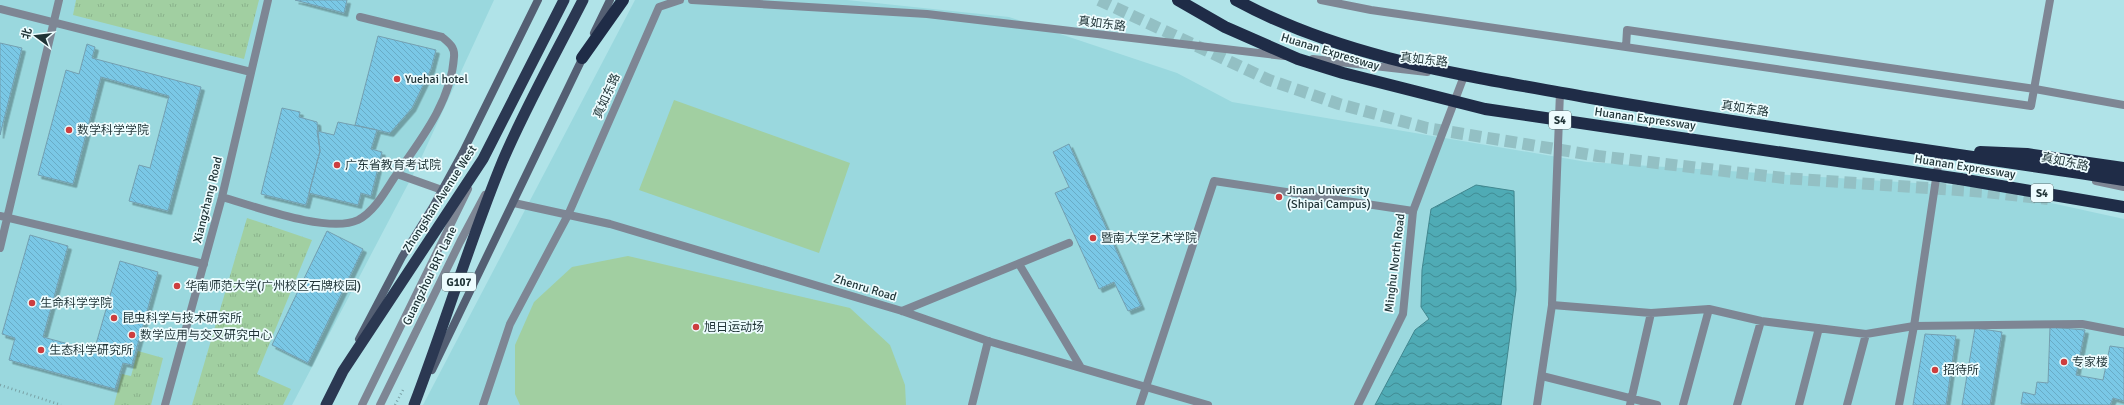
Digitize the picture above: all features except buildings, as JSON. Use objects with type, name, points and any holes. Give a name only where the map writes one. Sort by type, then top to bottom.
[{"type":"highway","name":"Zhongshan Avenue West","points":[[326,405],[343,371],[483,159],[564,0]]},
{"type":"highway","name":"G107","points":[[414,405],[459,282],[478,224],[504,159],[583,0]]},
{"type":"highway","points":[[582,58],[623,0]]},
{"type":"highway","name":"Huanan Expressway","points":[[1178,0],[1225,27],[1298,59],[1343,73],[1485,109],[1944,177],[2124,207]]},
{"type":"highway","name":"Huanan Expressway","points":[[1236,0],[1292,27],[1348,47],[1453,73],[1621,103],[1926,151],[2124,180]]},
{"type":"highway","points":[[1926,151],[2027,154],[2124,168]]},
{"type":"main road","points":[[343,371],[388,282],[442,190],[538,0]]},
{"type":"main road","points":[[414,405],[514,203],[610,0]]},
{"type":"street","points":[[0,248],[4,217],[59,0]]},
{"type":"street","name":"Xiangzhang Road","points":[[165,405],[222,197],[268,0]]},
{"type":"street","name":"真如东路","points":[[483,405],[510,324],[568,216],[659,7],[680,0]]},
{"type":"street","name":"真如东路","points":[[692,0],[928,14],[1098,35],[1464,76],[2038,168],[2124,187]]},
{"type":"street","points":[[1321,0],[1371,10],[2031,106],[2050,0]]},
{"type":"street","points":[[0,9],[251,72]]},
{"type":"street","points":[[222,197],[300,219],[336,224],[359,220],[375,206],[421,142],[436,115],[448,83],[454,56],[452,45],[442,37],[360,17]]},
{"type":"street","points":[[1626,47],[1627,30],[2035,89],[2124,105]]},
{"type":"street","name":"Minghu North Road","points":[[1358,405],[1403,314],[1413,211],[1464,76]]},
{"type":"street","points":[[1537,405],[1552,304],[1560,92]]},
{"type":"street","points":[[1899,405],[1914,326],[1940,152]]},
{"type":"street","name":"Guangzhou BRT Lane","points":[[362,405],[430,270],[483,159]]},
{"type":"street","name":"Guangzhou BRT Lane","points":[[380,405],[460,242],[504,159]]},
{"type":"street","points":[[397,174],[442,190]]},
{"type":"street","points":[[1140,405],[1214,181],[1413,211]]},
{"type":"street","name":"Zhenru Road","points":[[514,203],[610,224],[902,311],[988,341],[1080,366],[1208,405]]},
{"type":"street","points":[[4,217],[204,264]]},
{"type":"street","points":[[902,311],[1070,243]]},
{"type":"street","points":[[1019,264],[1080,366]]},
{"type":"street","points":[[1552,304],[1651,313],[1709,309],[1761,321],[1866,334],[1914,326],[2082,324],[2124,332]]},
{"type":"street","points":[[1683,405],[1709,309]]},
{"type":"street","points":[[1630,402],[1651,313]]},
{"type":"street","points":[[1737,405],[1761,321]]},
{"type":"street","points":[[1798,405],[1819,328]]},
{"type":"street","points":[[1847,405],[1866,334]]},
{"type":"street","points":[[972,405],[988,341]]},
{"type":"street","points":[[1542,376],[1630,402],[1657,405]]},
{"type":"path","points":[[0,385],[51,404],[61,405]]},
{"type":"path","points":[[395,405],[404,388]]},
{"type":"shaded area","name":"华南师范大学(广州校区石牌校园)","points":[[0,0],[494,0],[417,167],[292,405],[0,405]]},
{"type":"shaded area","name":"Jinan University (Shipai Campus)","points":[[635,0],[847,0],[1009,17],[1177,73],[1232,102],[1587,162],[1979,187],[2124,219],[2124,405],[423,405]]},
{"type":"green space","points":[[76,0],[259,0],[244,59],[73,15]]},
{"type":"green space","points":[[674,100],[850,163],[819,253],[639,190]]},
{"type":"green space","points":[[247,218],[312,240],[257,374],[291,389],[283,405],[192,405]]},
{"type":"green space","name":"旭日运动场","points":[[628,256],[850,308],[890,345],[905,385],[906,405],[520,405],[515,394],[515,345],[534,302],[572,267]]},
{"type":"green space","points":[[138,351],[163,358],[151,405],[114,405],[122,374],[131,376]]},
{"type":"water","points":[[1476,185],[1514,191],[1516,290],[1501,405],[1375,405],[1415,330],[1429,319],[1421,307],[1422,270],[1431,209]]},
{"type":"tunnel","points":[[1099,0],[1269,80],[1339,104],[1427,128],[1598,156],[1784,178],[1986,192],[2048,199]]},
{"type":"place","name":"Yuehai hotel","points":[[397,79]]},
{"type":"place","name":"数学科学学院","points":[[69,130]]},
{"type":"place","name":"广东省教育考试院","points":[[337,165]]},
{"type":"place","name":"Jinan University (Shipai Campus)","points":[[1279,197]]},
{"type":"place","name":"暨南大学艺术学院","points":[[1093,238]]},
{"type":"place","name":"华南师范大学(广州校区石牌校园)","points":[[177,286]]},
{"type":"place","name":"生命科学学院","points":[[32,303]]},
{"type":"place","name":"昆虫科学与技术研究所","points":[[114,318]]},
{"type":"place","name":"旭日运动场","points":[[696,327]]},
{"type":"place","name":"数学应用与交叉研究中心","points":[[132,335]]},
{"type":"place","name":"生态科学研究所","points":[[41,350]]},
{"type":"place","name":"专家楼","points":[[2064,362]]},
{"type":"place","name":"招待所","points":[[1935,370]]}]
